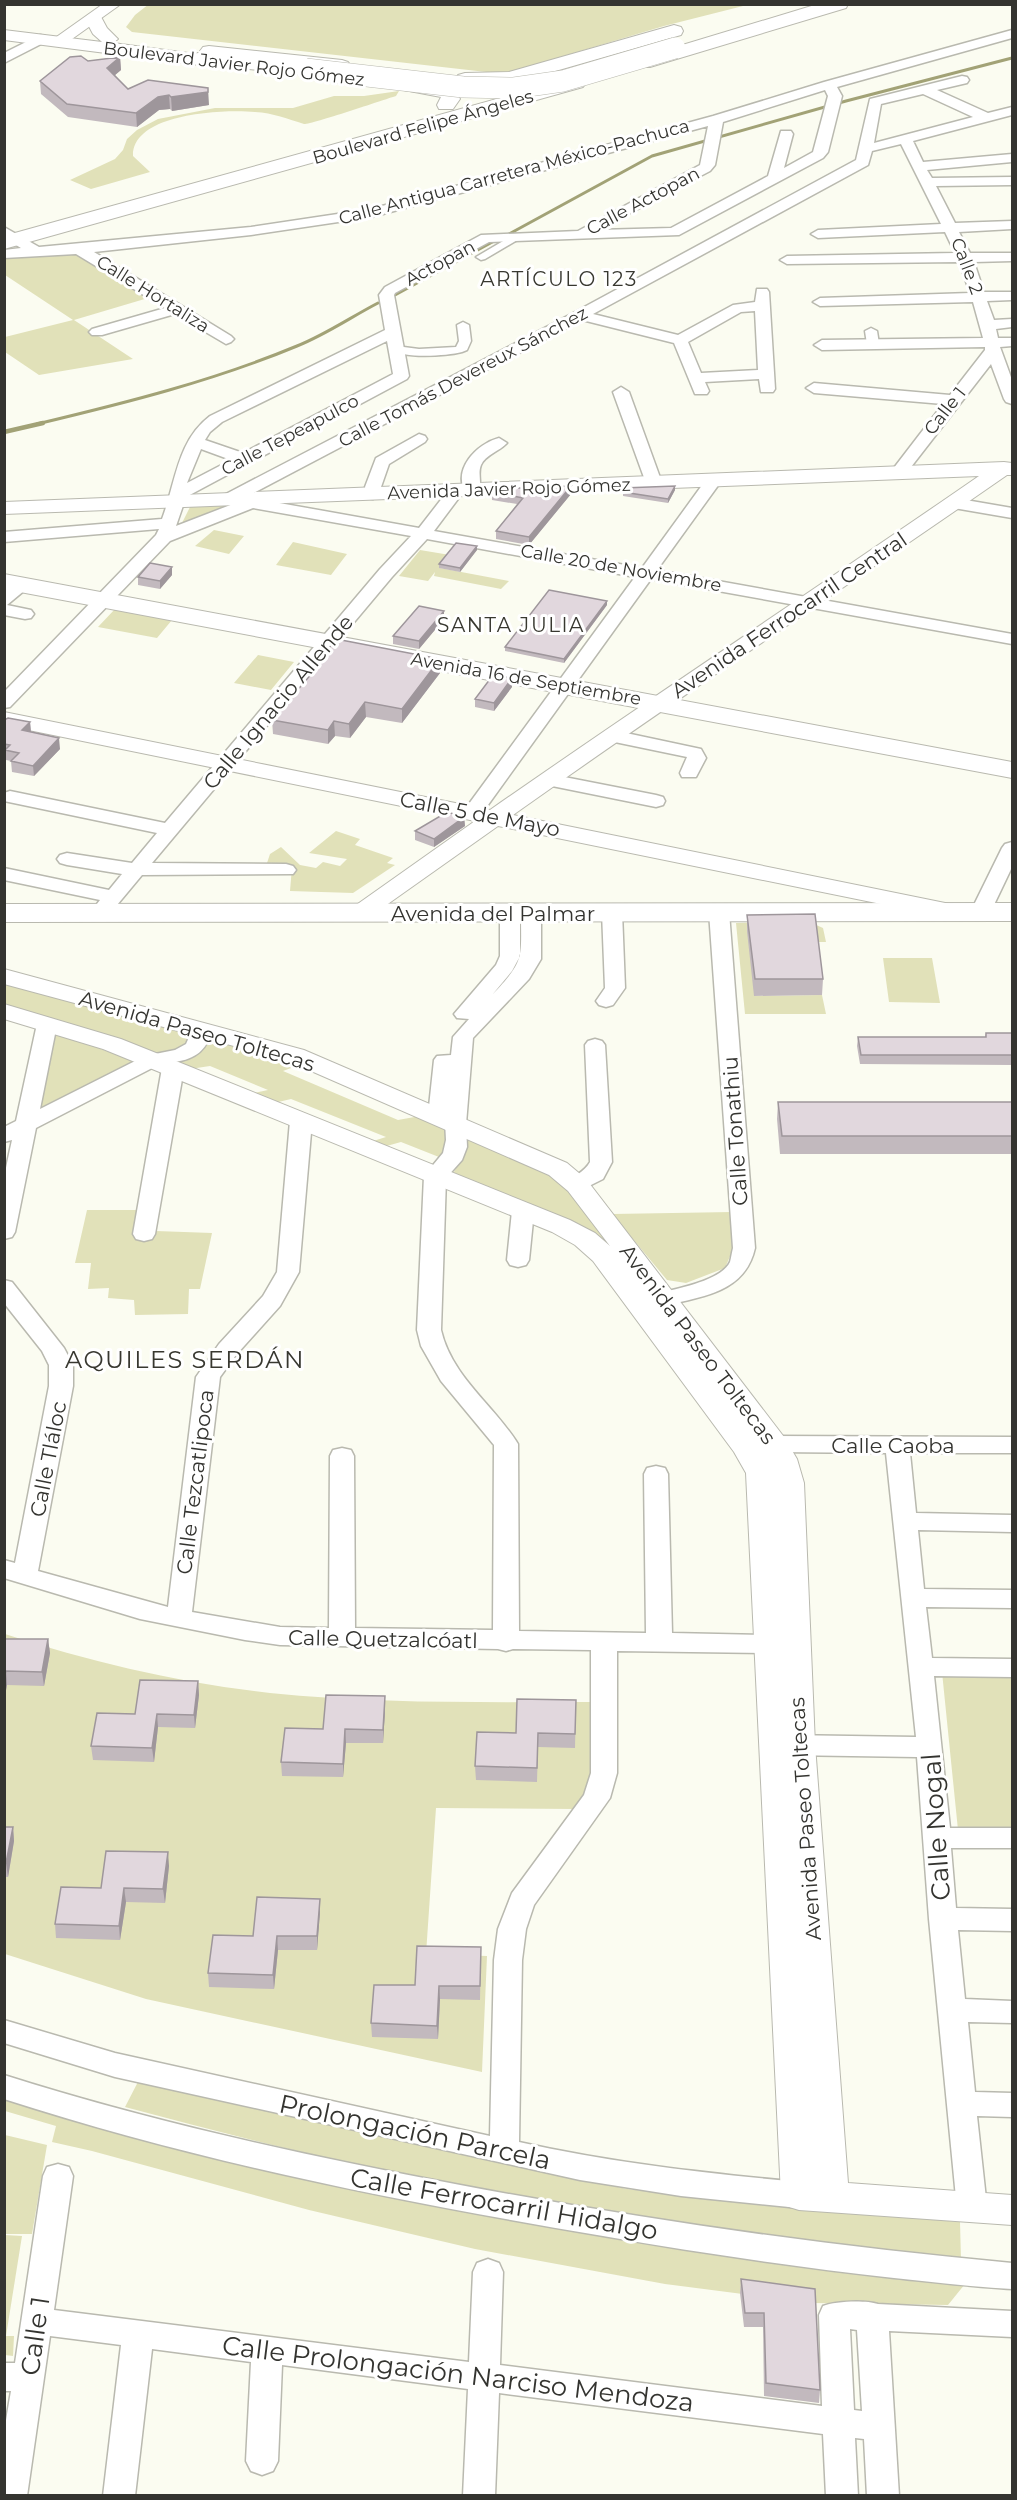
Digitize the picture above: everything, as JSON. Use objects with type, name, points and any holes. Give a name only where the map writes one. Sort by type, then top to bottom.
[{"type":"main road","name":"Boulevard Felipe Ángeles","points":[[7,240],[49,231],[753,22],[799,4]]},
{"type":"main road","name":"Boulevard Felipe Ángeles","points":[[7,240],[447,113],[480,96],[753,22],[839,4]]},
{"type":"main road","points":[[424,82],[499,80],[698,26],[753,22]]},
{"type":"main road","points":[[198,60],[306,69],[463,87],[514,88],[563,81],[738,31],[753,22]]},
{"type":"main road","name":"Boulevard Javier Rojo Gómez","points":[[4,26],[74,25],[198,60],[424,82],[438,87],[442,83],[327,65],[109,39],[74,25],[4,35]]},
{"type":"main road","points":[[74,25],[99,30],[109,39]]},
{"type":"main road","name":"Boulevard Javier Rojo Gómez","points":[[424,82],[448,93],[451,99],[447,113]]},
{"type":"main road","points":[[424,82],[459,83],[472,88],[480,96]]},
{"type":"main road","name":"Avenida 16 de Septiembre","points":[[10,589],[103,600],[1012,770]]},
{"type":"main road","name":"Avenida del Palmar","points":[[4,913],[107,905],[360,913],[1012,912]]},
{"type":"street","points":[[4,58],[114,4]]},
{"type":"street","name":"Calle Antigua Carretera México-Pachuca","points":[[7,240],[37,252],[79,249],[251,231],[372,213],[690,126],[714,132],[836,83],[1012,34]]},
{"type":"street","points":[[836,83],[873,97],[926,90],[963,80]]},
{"type":"street","name":"Actopan","points":[[400,376],[386,292],[486,238],[674,232],[821,152],[836,83]]},
{"type":"street","points":[[926,90],[987,118]]},
{"type":"street","name":"Calle Tomás Devereux Sánchez","points":[[230,499],[580,315],[863,162],[873,97]]},
{"type":"street","points":[[865,149],[1012,111]]},
{"type":"street","name":"Calle Actopan","points":[[580,234],[705,168],[708,165],[714,132]]},
{"type":"street","points":[[774,178],[786,134]]},
{"type":"street","name":"Calle 2","points":[[905,139],[921,166],[965,258],[1012,399]]},
{"type":"street","points":[[921,166],[1012,158]]},
{"type":"street","points":[[929,182],[1012,181]]},
{"type":"street","points":[[818,234],[1012,225]]},
{"type":"street","points":[[49,231],[50,243],[79,249]]},
{"type":"street","points":[[481,257],[515,237]]},
{"type":"street","name":"Calle Hortaliza","points":[[79,249],[226,339]]},
{"type":"street","points":[[787,260],[1012,257]]},
{"type":"street","points":[[820,302],[980,299],[1012,296]]},
{"type":"street","points":[[580,315],[680,340],[738,308],[762,299],[766,381],[698,385],[680,340]]},
{"type":"street","points":[[97,332],[177,309]]},
{"type":"street","points":[[988,325],[1012,323]]},
{"type":"street","points":[[396,349],[418,352],[458,350],[463,348],[465,341],[463,326]]},
{"type":"street","points":[[4,703],[167,530],[178,498],[179,483],[203,429],[216,419],[393,332]]},
{"type":"street","points":[[822,345],[872,338],[993,346],[1012,342]]},
{"type":"street","name":"Calle 1","points":[[898,473],[993,346]]},
{"type":"street","name":"Calle Tepeapulco","points":[[178,498],[243,459],[400,376]]},
{"type":"street","points":[[863,392],[878,378]]},
{"type":"street","points":[[814,388],[953,400]]},
{"type":"street","points":[[621,392],[654,483]]},
{"type":"street","points":[[373,494],[382,461],[419,439]]},
{"type":"street","points":[[196,442],[243,459]]},
{"type":"street","points":[[464,491],[474,460],[499,443]]},
{"type":"street","name":"Avenida Javier Rojo Gómez","points":[[4,508],[178,498],[230,499],[464,491],[1009,467]]},
{"type":"street","name":"Avenida Ferrocarril Central","points":[[360,913],[657,703],[1009,467]]},
{"type":"street","points":[[473,812],[714,480]]},
{"type":"street","name":"Calle Ignacio Allende","points":[[107,905],[386,573],[464,491]]},
{"type":"street","name":"Calle 20 de Noviembre","points":[[230,499],[1012,639]]},
{"type":"street","points":[[4,537],[167,530],[251,503]]},
{"type":"street","points":[[954,503],[1012,513]]},
{"type":"street","points":[[4,610],[25,614]]},
{"type":"street","name":"Calle 5 de Mayo","points":[[4,718],[968,911]]},
{"type":"street","points":[[612,736],[694,753],[697,758],[689,773]]},
{"type":"street","points":[[549,780],[656,801]]},
{"type":"street","points":[[10,797],[169,830]]},
{"type":"street","points":[[968,911],[1012,848]]},
{"type":"street","points":[[67,859],[137,869],[286,870]]},
{"type":"street","points":[[4,874],[107,905]]},
{"type":"street","points":[[606,1001],[615,988],[612,912]]},
{"type":"street","name":"Calle Tonathiu","points":[[664,1299],[721,1281],[734,1271],[740,1262],[744,1248],[719,912]]},
{"type":"street","points":[[506,1642],[506,1444],[495,1426],[439,1362],[431,1344],[429,1330],[435,1176],[447,1168],[455,1152],[458,1136],[447,1120],[463,1037],[522,975],[531,959],[520,913]]},
{"type":"street","name":"Avenida Paseo Toltecas","points":[[5,976],[295,1055],[537,1158],[558,1169],[577,1185],[664,1299],[717,1388],[761,1473],[770,1644],[787,1745]]},
{"type":"street","name":"Avenida Paseo Toltecas","points":[[4,1011],[162,1064],[561,1226],[585,1239],[603,1255],[717,1388],[774,1444],[783,1459],[789,1483],[787,1745],[815,2196]]},
{"type":"street","points":[[4,1232],[47,1024]]},
{"type":"street","points":[[4,1136],[181,1055],[194,1048],[201,1030]]},
{"type":"street","points":[[577,1185],[595,1174],[601,1162],[595,1045]]},
{"type":"street","points":[[144,1234],[162,1064]]},
{"type":"street","name":"Calle Tezcatlipoca","points":[[178,1619],[208,1377],[217,1361],[280,1292],[288,1272],[301,1121]]},
{"type":"street","points":[[4,1126],[28,1124]]},
{"type":"street","points":[[518,1260],[523,1211]]},
{"type":"street","name":"Calle Tláloc","points":[[4,1287],[52,1348],[61,1365],[61,1386],[15,1573]]},
{"type":"street","name":"Calle Caoba","points":[[774,1444],[1012,1445]]},
{"type":"street","name":"Calle Nogal","points":[[897,1446],[930,1747],[943,1918],[972,2208]]},
{"type":"street","points":[[342,1456],[342,1638]]},
{"type":"street","points":[[656,1474],[659,1642]]},
{"type":"street","points":[[904,1521],[1012,1522]]},
{"type":"street","name":"Calle Quetzalcóatl","points":[[15,1573],[224,1630],[280,1636],[506,1642],[770,1644]]},
{"type":"street","points":[[912,1598],[1012,1599]]},
{"type":"street","points":[[504,2152],[508,1960],[512,1929],[522,1901],[597,1798],[604,1773],[604,1642]]},
{"type":"street","points":[[921,1667],[1012,1668]]},
{"type":"street","points":[[787,1745],[930,1747]]},
{"type":"street","points":[[937,1838],[1012,1838]]},
{"type":"street","points":[[943,1918],[1012,1920]]},
{"type":"street","points":[[952,2010],[1012,2012]]},
{"type":"street","name":"Prolongación Parcela","points":[[4,2031],[115,2065],[580,2168],[681,2183],[815,2196]]},
{"type":"street","name":"Calle Ferrocarril Hidalgo","points":[[4,2087],[183,2138],[354,2177],[524,2210],[640,2230],[947,2270],[1012,2276]]},
{"type":"street","points":[[962,2104],[1012,2105]]},
{"type":"street","name":"Calle 1","points":[[11,2496],[17,2377],[37,2320],[58,2176]]},
{"type":"street","points":[[815,2196],[1012,2210]]},
{"type":"street","points":[[479,2496],[488,2272]]},
{"type":"street","points":[[842,2496],[832,2319],[834,2314],[1012,2324]]},
{"type":"street","points":[[872,2315],[883,2496]]},
{"type":"street","name":"Calle Prolongación Narciso Mendoza","points":[[37,2320],[879,2427]]},
{"type":"street","points":[[119,2496],[138,2333]]},
{"type":"street","points":[[262,2461],[267,2349]]},
{"type":"green space","points":[[149,4],[747,5],[664,26],[504,74],[132,32],[126,27],[135,15]]},
{"type":"green space","points":[[399,91],[396,96],[304,124],[274,115],[241,111],[203,113],[163,122],[147,131],[137,142],[133,156],[150,172],[91,189],[70,180],[115,159],[123,150],[127,139],[137,130],[158,119],[215,108],[293,108],[334,96],[364,96]]},
{"type":"green space","points":[[75,251],[148,298],[74,320],[133,359],[39,375],[5,352],[5,337],[73,320],[5,275],[4,259]]},
{"type":"green space","points":[[191,505],[231,505],[181,525]]},
{"type":"green space","points":[[214,530],[244,536],[229,554],[195,546]]},
{"type":"green space","points":[[293,542],[347,554],[331,575],[276,565]]},
{"type":"green space","points":[[420,550],[450,555],[440,568],[509,581],[501,589],[434,576],[435,572],[428,581],[399,576]]},
{"type":"green space","points":[[115,609],[172,620],[157,638],[98,627]]},
{"type":"green space","points":[[258,655],[294,662],[271,690],[234,683]]},
{"type":"green space","points":[[336,831],[360,839],[355,845],[393,858],[387,863],[395,865],[353,893],[290,891],[292,867],[266,866],[270,854],[281,847],[300,865],[316,868],[323,862],[340,866],[347,859],[309,853]]},
{"type":"green space","points":[[807,921],[823,928],[826,942],[817,942],[754,996],[822,995],[826,1014],[745,1014],[736,923]]},
{"type":"green space","points":[[883,958],[932,958],[940,1003],[889,1002]]},
{"type":"green space","points":[[4,981],[177,1030],[189,1037],[179,1049],[152,1054],[5,1007]]},
{"type":"green space","points":[[50,1032],[72,1038],[135,1062],[36,1116]]},
{"type":"green space","points":[[206,1036],[302,1064],[283,1071],[398,1120],[420,1116],[448,1131],[444,1159],[401,1142],[383,1147],[370,1142],[386,1137],[291,1099],[274,1103],[249,1094],[268,1090],[210,1066],[190,1069],[170,1061]]},
{"type":"green space","points":[[469,1136],[558,1178],[611,1242],[604,1243],[452,1175],[464,1156]]},
{"type":"green space","points":[[87,1210],[158,1210],[156,1231],[212,1233],[200,1289],[189,1289],[188,1314],[135,1315],[134,1300],[108,1298],[109,1288],[88,1289],[91,1263],[75,1263]]},
{"type":"green space","points":[[732,1212],[734,1247],[725,1268],[686,1283],[667,1280],[612,1214]]},
{"type":"green space","points":[[5,1634],[70,1654],[136,1670],[203,1684],[270,1693],[391,1701],[593,1702],[592,1783],[576,1809],[436,1808],[426,1954],[487,1956],[482,2072],[146,1999],[5,1954]]},
{"type":"green space","points":[[942,1672],[1012,1673],[1012,1831],[958,1830]]},
{"type":"green space","points":[[140,2078],[474,2156],[627,2189],[760,2204],[960,2222],[961,2260],[664,2224],[510,2198],[399,2175],[234,2136],[125,2107]]},
{"type":"green space","points":[[4,2097],[965,2284],[948,2305],[813,2303],[665,2284],[475,2249],[309,2210],[52,2142],[56,2126],[5,2111]]},
{"type":"green space","points":[[5,2135],[47,2145],[32,2234],[5,2234]]},
{"type":"green space","points":[[5,2235],[22,2236],[6,2336],[14,2336],[13,2356],[5,2355]]},
{"type":"building","points":[[81,56],[88,61],[120,57],[107,68],[128,89],[148,80],[208,88],[208,92],[158,97],[136,113],[67,104],[40,81],[70,57]]},
{"type":"building","points":[[571,486],[529,537],[496,531],[523,498],[492,492],[492,489]]},
{"type":"building","points":[[675,486],[668,499],[623,492],[623,488]]},
{"type":"building","points":[[456,543],[477,546],[460,568],[439,564]]},
{"type":"building","points":[[150,563],[172,567],[160,581],[138,577]]},
{"type":"building","points":[[549,590],[607,601],[564,659],[505,647]]},
{"type":"building","points":[[419,606],[444,611],[419,641],[393,636]]},
{"type":"building","points":[[336,639],[440,659],[402,709],[365,702],[349,724],[334,721],[328,730],[272,720],[313,672],[311,671]]},
{"type":"building","points":[[493,675],[512,678],[494,703],[475,699]]},
{"type":"building","points":[[8,718],[30,722],[22,730],[59,738],[33,766],[11,761],[19,753],[5,750],[10,745],[4,744],[4,720]]},
{"type":"building","points":[[447,812],[464,817],[434,839],[415,831]]},
{"type":"building","points":[[815,914],[823,979],[755,979],[747,915]]},
{"type":"building","points":[[986,1033],[1012,1033],[1012,1055],[861,1055],[858,1037],[986,1037]]},
{"type":"building","points":[[778,1102],[1012,1102],[1012,1136],[782,1136]]},
{"type":"building","points":[[4,1639],[48,1639],[42,1672],[6,1671],[4,1677]]},
{"type":"building","points":[[140,1680],[198,1681],[194,1715],[157,1714],[152,1748],[91,1746],[97,1713],[135,1714]]},
{"type":"building","points":[[326,1695],[385,1696],[383,1730],[345,1729],[343,1764],[281,1762],[285,1728],[323,1729]]},
{"type":"building","points":[[517,1699],[576,1700],[575,1734],[538,1733],[537,1768],[475,1766],[477,1732],[516,1733]]},
{"type":"building","points":[[4,1827],[13,1827],[6,1863],[4,1863]]},
{"type":"building","points":[[106,1851],[168,1852],[163,1889],[124,1888],[119,1926],[55,1924],[61,1887],[101,1888]]},
{"type":"building","points":[[257,1897],[320,1899],[317,1936],[277,1936],[273,1975],[208,1973],[213,1935],[253,1936]]},
{"type":"building","points":[[417,1946],[481,1947],[480,1986],[439,1986],[437,2026],[371,2023],[374,1985],[415,1985]]},
{"type":"building","points":[[741,2279],[815,2289],[820,2390],[766,2383],[764,2313],[745,2313]]},
{"type":"waterway","points":[[509,234],[652,156],[846,101],[1012,58]]},
{"type":"waterway","points":[[395,295],[496,240]]},
{"type":"waterway","points":[[37,424],[201,381],[265,359],[307,342],[378,303]]},
{"type":"waterway","points":[[4,432],[43,423]]},
{"type":"district","name":"ARTÍCULO 123","points":[[559,279]]},
{"type":"district","name":"SANTA JULIA","points":[[511,625]]},
{"type":"district","name":"AQUILES SERDÁN","points":[[185,1359]]}]
